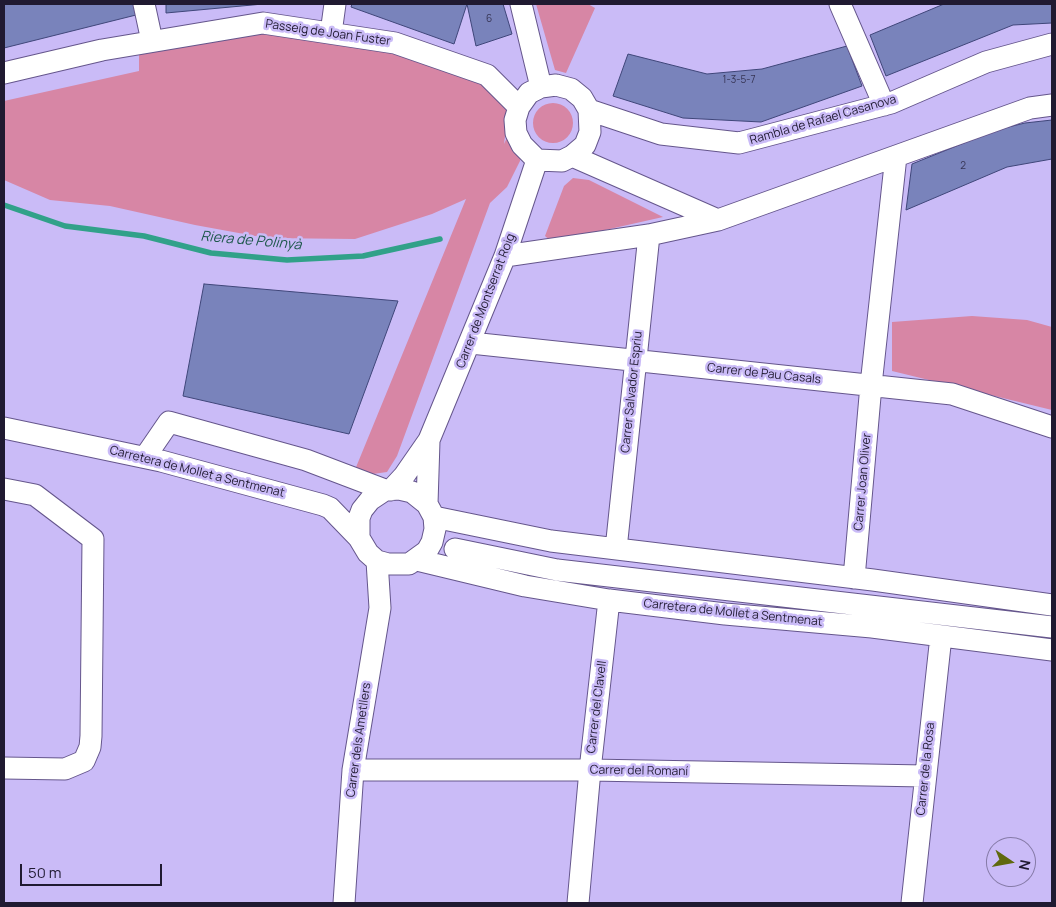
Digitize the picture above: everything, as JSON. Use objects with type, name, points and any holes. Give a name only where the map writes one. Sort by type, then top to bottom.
[{"type":"street","points":[[144,4],[152,41]]},
{"type":"street","points":[[330,33],[335,4]]},
{"type":"street","points":[[521,4],[541,87]]},
{"type":"street","points":[[840,4],[884,105]]},
{"type":"street","name":"Passeig de Joan Fuster","points":[[4,73],[102,50],[263,23],[394,43],[487,76],[519,107]]},
{"type":"street","name":"Rambla de Rafael Casanova","points":[[589,110],[661,134],[739,143],[884,105],[986,62],[1052,44]]},
{"type":"street","points":[[556,85],[571,89],[582,98],[589,110],[590,132],[585,144],[572,156],[562,161],[537,160],[522,145],[516,133],[515,120],[519,107],[529,93],[541,87],[556,85]]},
{"type":"street","points":[[505,256],[649,234],[718,220],[1030,108],[1052,105]]},
{"type":"street","points":[[572,156],[718,220]]},
{"type":"street","name":"Carrer Joan Oliver","points":[[854,578],[871,385],[896,156]]},
{"type":"street","name":"Carrer de Montserrat Roig","points":[[387,485],[430,440],[505,256],[537,160]]},
{"type":"street","name":"Carrer Salvador Espriu","points":[[616,550],[649,234]]},
{"type":"street","name":"Carrer de Pau Casals","points":[[471,342],[952,394],[1052,427]]},
{"type":"street","points":[[145,457],[169,422],[306,460],[412,492],[430,511],[435,529],[432,542],[411,562],[388,564],[377,561],[368,553],[359,538],[330,508],[339,504],[366,505]]},
{"type":"street","name":"Carretera de Mollet a Sentmenat","points":[[4,428],[145,457],[330,508]]},
{"type":"street","name":"Carrer de Montserrat Roig","points":[[430,440],[430,511]]},
{"type":"street","points":[[359,538],[359,518],[366,505],[387,485]]},
{"type":"street","points":[[4,489],[35,496],[93,539],[90,747],[84,761],[65,769],[4,768]]},
{"type":"street","points":[[430,511],[550,541],[1052,604]]},
{"type":"street","points":[[454,549],[557,570],[1052,627]]},
{"type":"street","name":"Carrer dels Ametllers","points":[[344,903],[352,770],[380,608],[377,561]]},
{"type":"street","name":"Carretera de Mollet a Sentmenat","points":[[411,562],[526,586],[610,600],[725,614],[872,627],[1052,650]]},
{"type":"street","name":"Carrer dels Ametllers","points":[[380,608],[394,578],[411,562]]},
{"type":"street","name":"Carrer del Clavell","points":[[578,903],[590,770],[610,600]]},
{"type":"street","name":"Carrer de la Rosa","points":[[912,903],[941,636]]},
{"type":"street","name":"Carrer del Romaní","points":[[352,770],[590,770],[925,776]]},
{"type":"shaded area","points":[[536,4],[588,4],[595,8],[566,73],[555,70]]},
{"type":"shaded area","points":[[263,30],[393,51],[481,82],[508,112],[504,144],[515,120],[522,145],[520,161],[507,187],[490,203],[397,456],[387,472],[352,477],[466,199],[432,214],[355,239],[266,238],[195,225],[110,206],[50,200],[4,180],[4,101],[139,71],[139,51]]},
{"type":"shaded area","points":[[557,103],[564,106],[570,112],[573,123],[572,131],[564,140],[557,143],[549,143],[542,140],[534,131],[533,119],[536,112],[545,104]]},
{"type":"shaded area","points":[[573,178],[589,180],[663,217],[552,242],[545,236],[564,186]]},
{"type":"shaded area","points":[[972,316],[1027,320],[1052,327],[1052,410],[892,371],[892,322]]},
{"type":"building","points":[[4,4],[133,4],[136,15],[4,48]]},
{"type":"building","points":[[166,4],[263,4],[166,13]]},
{"type":"building","points":[[352,4],[467,4],[454,44],[351,7]]},
{"type":"building","points":[[467,4],[503,4],[512,34],[476,46]]},
{"type":"building","points":[[944,4],[1052,4],[1052,23],[1013,25],[886,76],[870,35]]},
{"type":"building","points":[[847,46],[862,86],[761,122],[683,118],[613,96],[628,54],[707,74],[762,69]]},
{"type":"building","points":[[1052,120],[1052,159],[1007,167],[906,210],[912,164],[996,130],[1025,123]]},
{"type":"building","points":[[204,284],[398,301],[349,434],[183,396]]},
{"type":"waterway","name":"Riera de Polinyà","points":[[4,205],[65,226],[144,236],[211,253],[287,260],[363,256],[440,239]]}]
